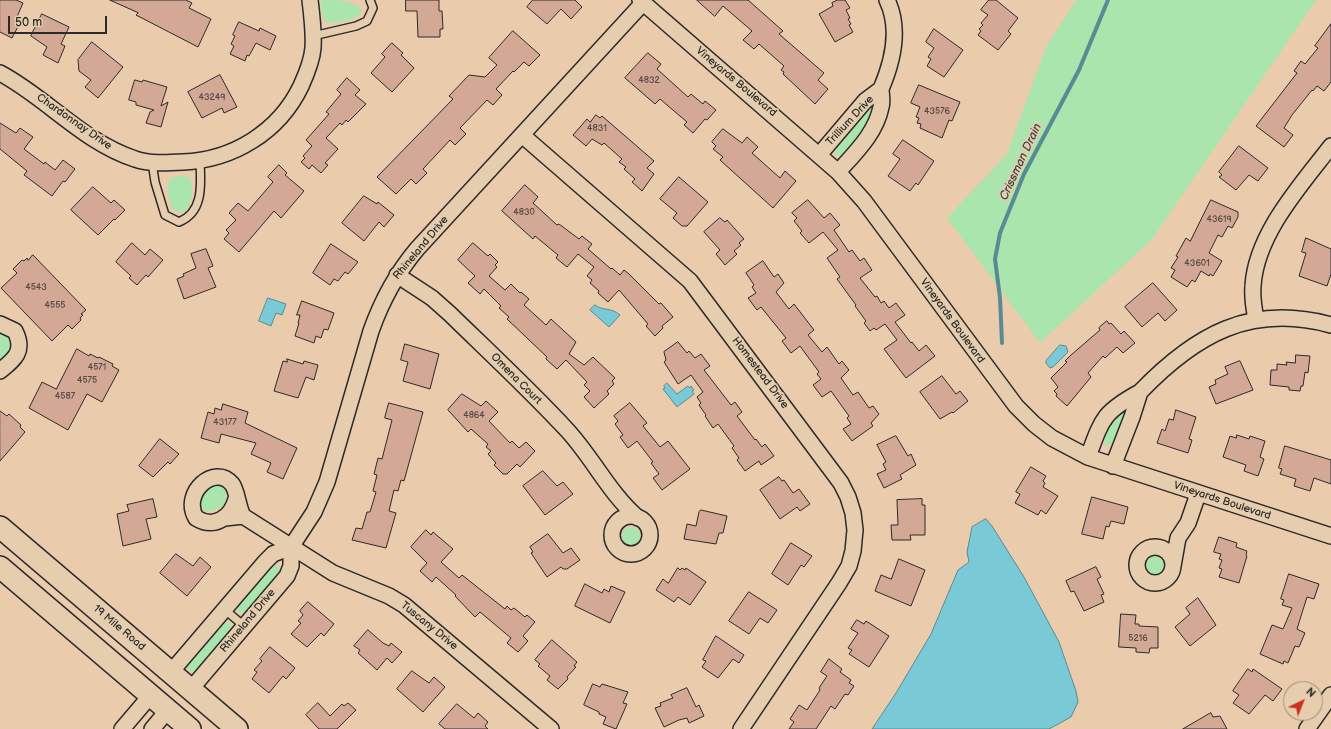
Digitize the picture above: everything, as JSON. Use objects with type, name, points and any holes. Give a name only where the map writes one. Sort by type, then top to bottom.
[{"type":"main road","name":"19 Mile Road","points":[[0,527],[238,729]]},
{"type":"main road","points":[[0,568],[190,729]]},
{"type":"main road","points":[[26,590],[30,579],[37,573],[42,571],[54,573]]},
{"type":"street","name":"Chardonnay Drive","points":[[0,72],[18,82],[105,146],[136,160],[152,162],[200,162],[231,152],[247,144],[278,121],[296,95],[305,77],[313,49],[310,0]]},
{"type":"street","name":"Rhineland Drive","points":[[191,689],[287,576],[291,566],[291,547],[321,498],[379,307],[397,275],[417,249],[522,135],[641,1]]},
{"type":"street","name":"Vineyards Boulevard","points":[[641,1],[820,154],[838,172],[864,201],[1016,406],[1034,424],[1052,438],[1088,457],[1113,466],[1331,536]]},
{"type":"street","name":"Trillium Drive","points":[[838,172],[867,138],[876,123],[882,107],[881,89],[892,59],[894,35],[891,1]]},
{"type":"street","name":"Trillium Drive","points":[[820,154],[865,101],[881,89]]},
{"type":"street","name":"Homestead Drive","points":[[522,135],[690,281],[793,417],[841,483],[848,497],[853,513],[855,530],[853,551],[848,566],[839,583],[741,729]]},
{"type":"street","points":[[1256,319],[1252,286],[1256,266],[1263,246],[1290,199],[1331,146]]},
{"type":"street","name":"Omena Court","points":[[397,275],[432,298],[450,314],[568,430],[603,475],[618,499],[647,526],[649,538],[644,549],[633,554],[627,554],[616,547],[612,536],[619,513],[618,499]]},
{"type":"street","points":[[1088,457],[1101,421],[1120,403],[1140,392],[1181,354],[1204,338],[1222,330],[1256,319],[1286,318],[1315,321],[1331,325]]},
{"type":"street","points":[[0,324],[15,331],[19,346],[16,358],[0,371]]},
{"type":"street","points":[[1113,466],[1140,392]]},
{"type":"street","points":[[220,476],[228,480],[234,486],[236,499],[242,516],[226,518],[213,522],[207,522],[196,518],[191,505],[193,496],[205,482],[220,476]]},
{"type":"street","points":[[1178,538],[1157,547],[1145,550],[1138,559],[1137,565],[1141,576],[1145,580],[1156,583],[1167,579],[1173,568],[1178,538],[1188,523],[1198,494]]},
{"type":"street","points":[[226,518],[232,510],[236,499]]},
{"type":"street","name":"Tuscany Drive","points":[[242,516],[333,573],[389,596],[404,605],[550,729]]},
{"type":"street","points":[[616,524],[626,518],[638,518]]},
{"type":"street","points":[[171,672],[265,562],[273,554],[291,547]]},
{"type":"street","points":[[1157,547],[1168,552],[1171,557],[1173,568]]},
{"type":"street","points":[[122,729],[151,695]]},
{"type":"street","points":[[1307,729],[1331,695]]},
{"type":"street","points":[[152,729],[168,710]]},
{"type":"lane","points":[[313,36],[356,26],[367,21],[372,8],[370,0]]},
{"type":"lane","points":[[152,162],[155,182],[165,215],[178,222],[189,216],[197,206],[201,180],[200,162]]},
{"type":"lane","points":[[224,609],[244,626]]},
{"type":"green space","points":[[322,0],[350,3],[359,7],[362,11],[356,17],[345,21],[334,23],[325,22],[320,4]]},
{"type":"green space","points":[[1076,0],[1316,0],[1152,239],[1040,343],[947,218],[1007,154],[1046,47]]},
{"type":"green space","points":[[868,109],[872,109],[872,113],[860,135],[842,156],[836,155],[834,148]]},
{"type":"green space","points":[[183,175],[189,177],[191,181],[192,196],[189,205],[183,213],[173,210],[168,189],[170,178]]},
{"type":"green space","points":[[0,331],[8,335],[11,347],[9,354],[0,363]]},
{"type":"green space","points":[[1122,410],[1125,411],[1127,417],[1117,431],[1112,443],[1106,446],[1103,439],[1107,427]]},
{"type":"green space","points":[[216,484],[220,485],[225,491],[225,504],[216,510],[206,512],[200,505],[203,495],[207,490]]},
{"type":"green space","points":[[627,527],[635,527],[640,532],[638,543],[635,545],[627,545],[622,540],[622,532]]},
{"type":"green space","points":[[1151,556],[1159,556],[1164,561],[1162,572],[1159,574],[1151,574],[1146,569],[1146,561]]},
{"type":"green space","points":[[272,565],[278,566],[280,572],[245,613],[238,613],[237,606]]},
{"type":"green space","points":[[224,622],[230,623],[232,628],[197,670],[193,672],[189,671],[187,667],[189,663]]},
{"type":"water","points":[[268,298],[286,304],[282,315],[276,313],[271,326],[259,321]]},
{"type":"water","points":[[595,305],[620,315],[609,327],[590,310]]},
{"type":"water","points":[[1060,345],[1066,346],[1068,352],[1053,367],[1050,368],[1046,361]]},
{"type":"water","points":[[667,383],[677,394],[688,386],[690,388],[691,386],[694,390],[692,391],[694,394],[677,407],[663,389]]},
{"type":"water","points":[[986,519],[1024,577],[1059,642],[1076,691],[1078,702],[1071,717],[1049,729],[872,729],[896,693],[931,634],[958,570],[969,562],[967,552],[972,527]]},
{"type":"building","points":[[0,0],[16,0],[23,3],[16,19],[21,21],[12,38],[0,32]]},
{"type":"building","points":[[110,0],[186,0],[192,3],[189,8],[211,19],[198,47],[136,15],[138,13]]},
{"type":"building","points":[[406,0],[439,0],[439,11],[442,11],[443,29],[440,29],[440,37],[418,37],[417,11],[406,11]]},
{"type":"building","points":[[533,0],[575,0],[582,7],[571,19],[561,9],[547,24],[527,7]]},
{"type":"building","points":[[697,0],[748,0],[783,31],[779,34],[824,73],[818,80],[828,89],[815,104],[783,74],[784,72],[781,70],[784,66],[759,44],[754,49],[743,40],[752,31],[723,6],[715,16]]},
{"type":"building","points":[[838,0],[845,0],[850,8],[846,10],[850,18],[848,19],[851,24],[849,25],[853,32],[835,42],[819,14],[833,6],[832,3]]},
{"type":"building","points":[[989,0],[996,0],[1018,18],[1008,31],[1011,34],[998,50],[978,35],[981,31],[979,29],[983,25],[981,23],[988,15],[981,10]]},
{"type":"building","points":[[42,14],[69,27],[61,44],[65,46],[58,63],[43,55],[47,47],[31,36]]},
{"type":"building","points":[[239,22],[259,31],[260,28],[276,36],[270,50],[256,43],[249,56],[247,55],[245,61],[230,54],[234,46],[231,44],[235,36],[233,35]]},
{"type":"building","points":[[1331,24],[1331,82],[1324,91],[1317,86],[1313,91],[1312,90],[1292,115],[1284,128],[1293,135],[1284,147],[1256,126],[1297,73],[1294,71],[1301,61],[1305,64],[1318,48],[1315,46]]},
{"type":"building","points":[[934,29],[963,50],[944,77],[927,66],[931,59],[928,57],[934,48],[926,42]]},
{"type":"building","points":[[513,31],[540,55],[529,66],[524,62],[514,72],[513,71],[496,89],[502,95],[493,105],[487,100],[460,128],[466,134],[455,145],[450,140],[423,169],[427,173],[416,184],[411,179],[396,194],[377,177],[453,99],[449,96],[469,75],[485,77],[497,65],[489,58]]},
{"type":"building","points":[[92,42],[123,67],[98,98],[85,87],[91,80],[79,71],[78,60]]},
{"type":"building","points":[[392,43],[403,53],[401,55],[414,68],[392,92],[371,73],[385,57],[382,54]]},
{"type":"building","points":[[648,53],[661,64],[657,69],[688,97],[691,94],[703,104],[705,101],[716,110],[707,120],[705,119],[693,133],[684,125],[687,122],[660,99],[655,104],[625,78]]},
{"type":"building","points":[[220,75],[237,107],[224,113],[222,108],[202,118],[188,92]]},
{"type":"building","points":[[347,78],[360,90],[355,95],[366,104],[348,122],[346,120],[342,125],[340,123],[326,138],[338,149],[325,163],[328,165],[321,173],[312,165],[309,169],[301,162],[305,158],[303,156],[312,146],[306,140],[329,114],[326,112],[341,94],[337,90]]},
{"type":"building","points":[[135,80],[142,82],[143,80],[167,87],[161,106],[168,102],[161,127],[146,123],[150,112],[154,110],[136,105],[136,102],[129,100]]},
{"type":"building","points":[[919,85],[960,102],[952,121],[949,120],[942,138],[920,128],[921,124],[917,123],[919,118],[916,117],[920,107],[911,103]]},
{"type":"building","points":[[596,115],[600,118],[602,116],[654,161],[647,168],[654,174],[642,191],[632,182],[635,179],[624,169],[626,167],[619,162],[622,159],[604,143],[602,145],[592,139],[586,146],[573,135],[587,119],[590,122]]},
{"type":"building","points":[[0,123],[16,133],[20,128],[33,137],[24,149],[44,164],[45,162],[55,170],[63,160],[75,169],[65,182],[63,181],[52,196],[24,175],[27,171],[0,149]]},
{"type":"building","points":[[723,129],[742,143],[747,137],[758,147],[752,153],[780,178],[785,171],[796,181],[773,208],[720,160],[723,157],[713,149],[716,146],[712,142]]},
{"type":"building","points":[[903,140],[934,161],[918,185],[916,183],[910,191],[888,176],[900,159],[893,154]]},
{"type":"building","points":[[1239,146],[1268,168],[1258,181],[1249,175],[1236,190],[1219,177],[1222,175],[1219,172]]},
{"type":"building","points":[[279,165],[287,173],[285,175],[304,191],[281,218],[274,211],[239,252],[224,239],[229,233],[226,230],[236,220],[229,213],[238,203],[248,211],[273,182],[268,177]]},
{"type":"building","points":[[679,177],[708,202],[687,226],[682,226],[673,218],[677,213],[660,199]]},
{"type":"building","points":[[525,185],[538,197],[533,203],[557,225],[559,224],[579,239],[582,236],[592,244],[588,249],[611,269],[612,268],[620,275],[624,270],[659,304],[661,303],[673,317],[662,326],[663,328],[655,336],[646,326],[648,324],[619,290],[608,302],[598,293],[599,291],[590,283],[592,280],[587,276],[594,267],[578,254],[567,267],[556,258],[558,255],[535,236],[533,239],[502,211]]},
{"type":"building","points":[[93,187],[111,203],[114,200],[125,210],[98,235],[71,210]]},
{"type":"building","points":[[364,196],[377,204],[378,202],[394,215],[384,227],[379,222],[364,241],[342,223]]},
{"type":"building","points":[[808,200],[824,218],[830,213],[840,225],[834,230],[849,252],[852,250],[860,261],[864,258],[872,270],[860,278],[875,297],[877,296],[881,303],[884,301],[889,308],[896,303],[905,315],[895,322],[911,343],[912,342],[919,351],[926,345],[935,356],[906,378],[884,349],[897,340],[885,324],[876,330],[874,328],[870,331],[864,323],[866,321],[855,306],[856,305],[837,279],[840,277],[827,258],[838,250],[823,232],[809,243],[800,233],[802,231],[794,221],[797,218],[792,213]]},
{"type":"building","points":[[1211,200],[1238,212],[1238,217],[1232,228],[1228,226],[1222,237],[1218,235],[1209,253],[1222,261],[1213,276],[1210,274],[1209,276],[1201,271],[1195,282],[1192,280],[1187,287],[1171,277],[1175,270],[1171,268],[1178,257],[1176,256],[1186,238],[1190,241]]},
{"type":"building","points":[[720,218],[725,222],[727,220],[744,239],[739,243],[741,245],[734,251],[737,254],[725,265],[716,254],[720,250],[704,232]]},
{"type":"building","points":[[1306,238],[1331,249],[1331,274],[1327,286],[1299,276],[1306,253],[1302,252]]},
{"type":"building","points":[[132,243],[145,255],[150,249],[163,260],[148,277],[146,275],[137,285],[129,278],[131,276],[116,262]]},
{"type":"building","points":[[473,243],[488,256],[490,254],[498,262],[495,265],[497,267],[489,276],[505,290],[511,284],[529,299],[524,305],[546,325],[551,319],[576,342],[569,354],[584,365],[593,357],[615,378],[612,381],[614,384],[607,391],[609,394],[594,408],[584,397],[590,391],[584,385],[587,382],[566,360],[557,369],[546,359],[547,357],[507,319],[509,317],[499,308],[501,306],[484,289],[480,294],[468,283],[475,276],[458,260]]},
{"type":"building","points":[[331,244],[358,262],[348,274],[345,272],[338,281],[334,279],[330,285],[313,273]]},
{"type":"building","points":[[206,249],[213,266],[208,268],[216,287],[184,299],[177,279],[184,276],[183,274],[196,268],[191,254]]},
{"type":"building","points":[[33,255],[86,310],[81,314],[83,315],[80,318],[81,320],[72,329],[68,325],[52,341],[1,288],[17,273],[13,269],[22,260],[24,261],[27,258],[28,260]]},
{"type":"building","points":[[763,261],[774,277],[778,274],[784,283],[776,292],[789,309],[794,304],[814,330],[808,335],[822,352],[827,347],[839,364],[842,361],[849,370],[841,378],[853,395],[858,392],[869,408],[873,406],[879,414],[871,423],[873,426],[852,441],[843,429],[851,424],[847,418],[849,416],[831,391],[822,397],[813,385],[821,379],[817,374],[819,372],[800,346],[791,353],[782,341],[786,338],[761,307],[757,310],[748,298],[756,293],[752,287],[754,285],[746,273]]},
{"type":"building","points":[[1153,283],[1177,310],[1165,321],[1158,313],[1142,327],[1125,307]]},
{"type":"building","points":[[302,301],[334,313],[328,330],[324,329],[321,338],[316,336],[314,343],[295,336],[300,315],[297,315]]},
{"type":"building","points":[[1107,321],[1109,324],[1111,323],[1121,334],[1124,331],[1135,343],[1123,353],[1117,347],[1105,358],[1103,356],[1088,373],[1091,377],[1067,406],[1056,396],[1057,394],[1054,391],[1058,387],[1051,378],[1067,362],[1065,361],[1100,330],[1099,328]]},
{"type":"building","points":[[678,342],[687,353],[689,351],[695,358],[701,354],[710,366],[704,370],[731,405],[735,402],[742,412],[737,416],[755,440],[756,439],[762,447],[765,444],[774,456],[761,465],[759,461],[745,471],[737,460],[739,458],[732,448],[734,446],[718,424],[713,428],[705,416],[706,415],[699,405],[701,403],[697,397],[703,392],[691,375],[678,384],[664,362],[666,360],[664,352]]},
{"type":"building","points":[[405,344],[439,354],[430,389],[403,381],[408,362],[401,360]]},
{"type":"building","points":[[77,349],[89,356],[90,354],[98,358],[99,357],[113,364],[112,366],[119,370],[102,402],[87,394],[68,430],[29,408],[42,382],[56,389]]},
{"type":"building","points":[[1296,355],[1310,356],[1308,373],[1305,372],[1303,386],[1301,386],[1300,391],[1289,390],[1289,387],[1270,385],[1271,370],[1277,370],[1277,364],[1287,365],[1286,362],[1295,363]]},
{"type":"building","points":[[287,359],[303,364],[304,361],[318,365],[314,380],[306,377],[298,398],[274,391],[283,361],[287,362]]},
{"type":"building","points":[[1240,361],[1253,390],[1216,404],[1209,387],[1216,384],[1215,380],[1228,374],[1225,367]]},
{"type":"building","points":[[942,376],[956,394],[960,391],[968,401],[953,413],[952,412],[940,419],[920,392]]},
{"type":"building","points":[[462,394],[481,406],[486,401],[498,412],[489,421],[510,443],[512,441],[519,448],[526,442],[535,451],[520,467],[517,464],[507,474],[503,474],[494,465],[496,463],[488,454],[491,451],[486,447],[488,444],[471,429],[468,432],[448,410]]},
{"type":"building","points":[[389,403],[423,412],[404,481],[401,480],[398,491],[394,490],[389,511],[396,513],[386,548],[352,540],[356,528],[362,529],[367,512],[370,512],[376,492],[373,491],[377,475],[374,474],[378,458],[382,459],[392,420],[385,418]]},
{"type":"building","points":[[630,403],[647,423],[643,426],[660,447],[668,441],[690,469],[662,490],[653,478],[659,474],[651,463],[653,462],[637,441],[628,448],[620,437],[623,435],[615,424],[618,421],[614,416]]},
{"type":"building","points":[[223,404],[248,412],[245,423],[297,448],[283,479],[267,472],[271,463],[251,454],[256,443],[221,434],[219,443],[201,438],[208,412],[214,414],[215,408],[221,410]]},
{"type":"building","points":[[1176,410],[1196,417],[1189,439],[1192,440],[1188,453],[1157,443],[1162,429],[1165,431],[1169,419],[1173,420]]},
{"type":"building","points":[[0,411],[7,416],[9,414],[21,425],[20,427],[25,432],[0,461]]},
{"type":"building","points":[[1237,435],[1249,439],[1250,436],[1265,441],[1260,457],[1264,459],[1258,476],[1244,471],[1246,465],[1223,457],[1230,436],[1236,438]]},
{"type":"building","points":[[896,436],[908,456],[911,454],[916,465],[900,475],[902,479],[884,488],[877,474],[886,470],[883,464],[886,462],[877,445]]},
{"type":"building","points":[[160,439],[179,454],[170,464],[168,462],[153,477],[139,466]]},
{"type":"building","points":[[1285,446],[1331,460],[1331,484],[1314,478],[1310,491],[1294,486],[1296,479],[1280,474],[1282,469],[1279,468]]},
{"type":"building","points":[[1031,467],[1046,476],[1043,481],[1045,483],[1043,487],[1058,496],[1046,514],[1041,510],[1038,515],[1015,503],[1020,494],[1016,492]]},
{"type":"building","points":[[543,471],[557,486],[563,482],[573,494],[545,515],[523,486]]},
{"type":"building","points":[[779,477],[782,481],[784,480],[793,493],[799,489],[810,504],[800,511],[797,507],[780,519],[760,490]]},
{"type":"building","points":[[1092,497],[1128,507],[1124,524],[1111,521],[1109,527],[1106,526],[1103,539],[1082,534]]},
{"type":"building","points":[[153,499],[157,517],[146,519],[151,539],[123,546],[117,514],[129,511],[127,505]]},
{"type":"building","points":[[922,499],[922,505],[925,505],[925,535],[910,535],[911,540],[892,540],[891,525],[898,525],[897,500]]},
{"type":"building","points":[[701,510],[727,516],[723,533],[719,533],[716,544],[684,539],[687,524],[696,526],[699,512]]},
{"type":"building","points":[[426,530],[431,535],[433,532],[453,549],[441,562],[459,578],[462,575],[505,609],[507,606],[511,610],[514,608],[525,617],[527,615],[535,622],[523,636],[528,641],[518,652],[507,643],[511,638],[480,612],[475,617],[455,596],[456,595],[436,577],[432,582],[420,571],[427,563],[411,547]]},
{"type":"building","points":[[548,534],[563,553],[571,548],[580,560],[567,569],[563,569],[561,567],[547,577],[531,553],[533,552],[530,547]]},
{"type":"building","points":[[1219,537],[1237,543],[1236,547],[1247,551],[1247,556],[1239,583],[1219,577],[1222,569],[1219,568],[1222,560],[1219,559],[1221,554],[1214,552]]},
{"type":"building","points":[[791,543],[812,556],[804,567],[801,565],[788,585],[772,574]]},
{"type":"building","points":[[176,554],[193,566],[200,557],[211,567],[187,596],[160,573]]},
{"type":"building","points":[[899,559],[925,570],[911,606],[875,591],[881,575],[891,579]]},
{"type":"building","points":[[1096,567],[1101,577],[1097,579],[1104,594],[1101,595],[1104,602],[1084,611],[1074,591],[1071,592],[1066,581]]},
{"type":"building","points":[[678,568],[680,570],[682,568],[685,570],[686,568],[706,582],[690,605],[678,597],[674,602],[656,590],[663,579],[668,583]]},
{"type":"building","points":[[1289,574],[1319,584],[1314,599],[1307,597],[1297,629],[1305,633],[1299,647],[1295,646],[1288,663],[1284,661],[1283,664],[1260,654],[1272,625],[1283,629],[1292,608],[1282,605],[1284,600],[1281,599]]},
{"type":"building","points":[[585,584],[602,593],[604,589],[609,592],[611,586],[625,592],[610,623],[575,606]]},
{"type":"building","points":[[749,592],[777,610],[768,623],[760,618],[749,634],[729,621]]},
{"type":"building","points":[[1198,598],[1216,625],[1190,646],[1175,627],[1190,614],[1186,608]]},
{"type":"building","points":[[308,602],[334,624],[324,636],[321,633],[307,647],[291,634],[301,623],[298,621],[303,615],[300,611]]},
{"type":"building","points":[[1121,614],[1136,615],[1135,624],[1139,624],[1139,626],[1158,627],[1158,648],[1150,648],[1149,653],[1136,652],[1136,648],[1119,647]]},
{"type":"building","points":[[857,620],[864,624],[866,621],[889,636],[869,667],[849,654],[852,650],[848,648],[858,633],[851,629]]},
{"type":"building","points":[[368,630],[383,643],[389,646],[391,643],[402,652],[392,663],[387,658],[377,670],[358,653],[360,650],[354,646]]},
{"type":"building","points":[[716,636],[744,655],[739,663],[733,659],[718,678],[702,667],[706,661],[703,660]]},
{"type":"building","points":[[552,640],[577,662],[574,666],[576,667],[567,677],[568,679],[558,689],[547,680],[550,676],[538,666],[540,664],[535,660]]},
{"type":"building","points":[[270,647],[295,668],[286,679],[283,676],[269,693],[252,679],[257,672],[254,670],[262,661],[260,659]]},
{"type":"building","points":[[829,659],[842,669],[840,672],[851,680],[849,683],[854,686],[848,695],[845,694],[835,709],[831,706],[816,729],[789,729],[794,722],[790,719],[799,705],[807,710],[820,690],[819,688],[827,676],[821,672]]},
{"type":"building","points":[[1248,669],[1252,672],[1253,669],[1282,689],[1273,701],[1265,695],[1249,714],[1233,703],[1239,695],[1233,691]]},
{"type":"building","points":[[412,671],[429,683],[434,677],[445,687],[423,712],[397,689]]},
{"type":"building","points":[[593,684],[600,687],[602,684],[628,692],[623,703],[627,704],[616,729],[603,724],[606,717],[584,705]]},
{"type":"building","points":[[687,688],[696,707],[699,705],[704,716],[689,723],[687,718],[679,720],[664,727],[655,708],[661,706],[660,703],[673,698],[671,695]]},
{"type":"building","points":[[318,703],[330,716],[342,704],[344,706],[348,703],[356,710],[337,729],[319,729],[306,715]]},
{"type":"building","points":[[457,704],[474,718],[478,713],[488,722],[485,726],[488,729],[445,729],[439,724]]},
{"type":"building","points":[[1211,713],[1213,717],[1220,716],[1227,729],[1183,729]]},
{"type":"waterway","name":"Crissman Drain","points":[[1002,343],[1000,298],[995,259],[1000,233],[1024,174],[1079,70],[1108,0]]}]
